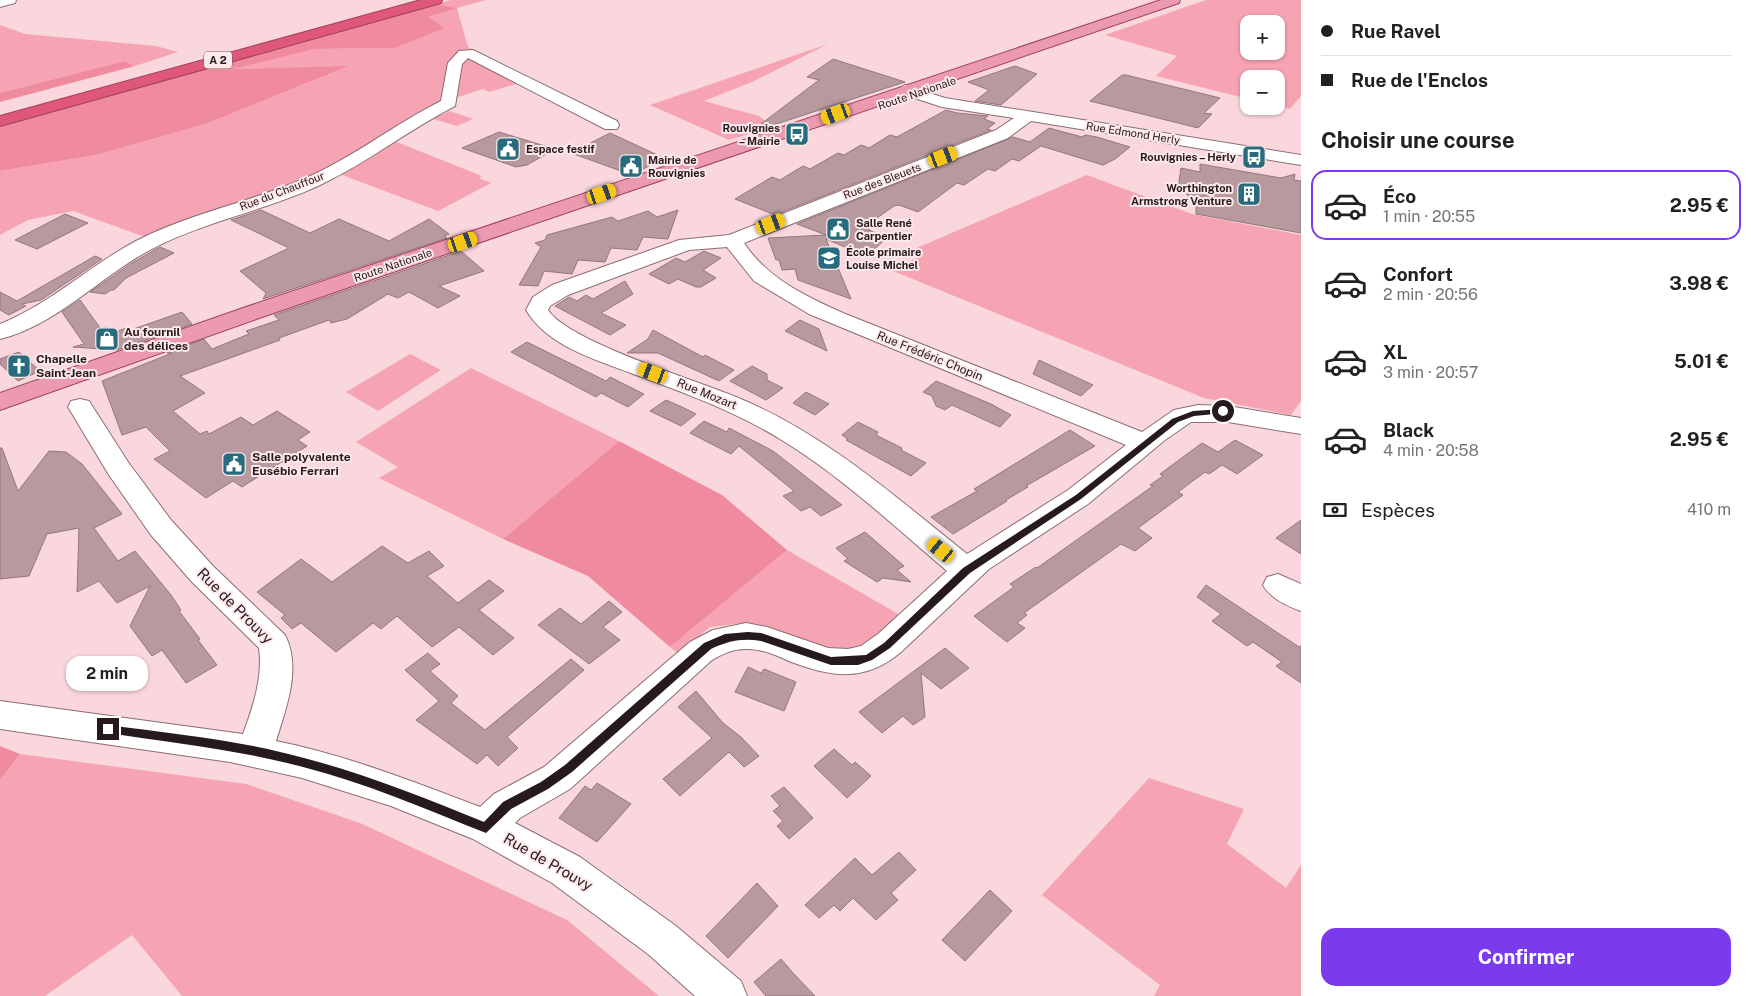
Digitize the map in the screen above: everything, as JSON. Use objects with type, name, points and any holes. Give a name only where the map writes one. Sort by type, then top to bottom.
[{"type":"highway","name":"A 2","points":[[0,107],[396,0]]},
{"type":"highway","name":"A 2","points":[[0,120],[436,0]]},
{"type":"main road","name":"Route Nationale","points":[[0,402],[254,312],[788,131],[977,72],[1043,45],[1174,0]]},
{"type":"street","points":[[0,3],[10,0]]},
{"type":"street","name":"Rue du Chauffour","points":[[0,332],[38,316],[100,272],[142,246],[182,228],[312,181],[450,103],[455,63],[464,54],[473,54],[611,125]]},
{"type":"street","name":"Rue Edmond Herly","points":[[915,90],[935,101],[1301,160]]},
{"type":"street","name":"Rue des Bleuets","points":[[733,241],[771,224],[995,137],[1012,128],[1028,116]]},
{"type":"street","name":"Rue Frédéric Chopin","points":[[733,241],[748,264],[759,274],[774,286],[802,300],[880,336],[1146,443]]},
{"type":"street","name":"Rue Mozart","points":[[733,241],[686,244],[560,290],[541,302],[538,306],[539,316],[547,325],[577,342],[746,410],[790,433],[833,462],[966,570]]},
{"type":"street","name":"Rue de Prouvy","points":[[80,407],[107,452],[165,533],[214,587],[274,644],[277,654],[276,676],[255,752],[302,762],[373,782],[486,827],[566,870],[611,901],[662,940],[726,996]]},
{"type":"street","points":[[486,827],[507,806],[557,778],[701,651],[715,642],[730,637],[748,635],[761,637],[831,661],[863,659],[887,645],[966,570],[1079,497],[1175,421],[1202,412],[1235,413],[1276,424],[1301,426]]},
{"type":"street","points":[[0,715],[169,737],[255,752]]},
{"type":"shaded area","points":[[451,0],[486,0],[457,8],[468,47],[533,79],[489,92],[483,89],[443,102],[300,183],[145,237],[73,211],[28,220],[0,235],[0,171],[96,155],[206,124],[347,67],[229,69],[315,49],[396,48],[445,28],[427,17],[456,8],[435,4]]},
{"type":"shaded area","points":[[1206,0],[1301,0],[1301,96],[1290,109],[1285,108],[1285,70],[1240,70],[1240,97],[1156,76],[1177,56],[1105,35]]},
{"type":"shaded area","points":[[435,4],[457,8],[428,17],[445,28],[396,48],[315,49],[233,69],[349,66],[206,124],[96,155],[0,171],[0,126]]},
{"type":"shaded area","points":[[0,25],[25,34],[156,46],[178,52],[135,66],[124,61],[0,93]]},
{"type":"shaded area","points":[[828,44],[752,82],[704,101],[759,116],[772,127],[729,140],[650,105]]},
{"type":"shaded area","points":[[124,61],[135,66],[0,102],[0,93]]},
{"type":"shaded area","points":[[450,111],[473,119],[457,126],[433,119]]},
{"type":"shaded area","points":[[394,141],[482,176],[479,178],[491,183],[438,211],[342,175]]},
{"type":"shaded area","points":[[1087,175],[1192,214],[1301,235],[1301,401],[1291,415],[1204,398],[893,271],[921,255],[912,250]]},
{"type":"shaded area","points":[[410,354],[441,370],[378,411],[346,392]]},
{"type":"shaded area","points":[[471,368],[619,441],[503,539],[379,478],[398,467],[356,442]]},
{"type":"shaded area","points":[[619,441],[722,495],[787,550],[670,647],[588,576],[503,539]]},
{"type":"shaded area","points":[[787,550],[900,615],[862,649],[833,651],[744,623],[710,627],[679,654],[670,647]]},
{"type":"shaded area","points":[[0,746],[20,754],[0,780]]},
{"type":"shaded area","points":[[20,754],[246,784],[360,823],[567,920],[659,996],[182,996],[132,935],[45,996],[0,996],[0,780]]},
{"type":"shaded area","points":[[1149,778],[1244,809],[1227,844],[1286,888],[1301,865],[1301,996],[1154,996],[1160,985],[1042,895]]},
{"type":"building","points":[[833,59],[905,82],[758,130],[757,127],[819,80],[807,77]]},
{"type":"building","points":[[1015,66],[1037,74],[1001,105],[975,101],[989,90],[968,82]]},
{"type":"building","points":[[1122,75],[1220,98],[1204,113],[1212,114],[1198,128],[1090,101]]},
{"type":"building","points":[[946,110],[988,116],[984,119],[995,123],[987,129],[991,130],[775,215],[735,199],[772,177],[780,180],[803,166],[810,169],[838,153],[844,155],[861,145],[869,148],[890,135],[897,137]]},
{"type":"building","points":[[1049,128],[1082,137],[1085,135],[1097,137],[1130,147],[1115,159],[1103,165],[1041,146],[1019,161],[1012,159],[995,171],[988,169],[964,185],[957,183],[918,212],[899,205],[894,206],[864,227],[886,239],[866,256],[826,239],[851,299],[798,280],[795,269],[782,270],[779,260],[776,260],[768,238],[826,235],[797,224],[1013,137],[1030,142]]},
{"type":"building","name":"Espace festif","points":[[499,132],[555,149],[527,165],[516,167],[462,148]]},
{"type":"building","points":[[610,133],[664,158],[632,175],[571,153]]},
{"type":"building","name":"Worthington Armstrong Venture","points":[[1200,164],[1281,178],[1295,174],[1294,180],[1301,181],[1301,233],[1196,214],[1196,196],[1187,195],[1187,190],[1178,189],[1181,168],[1200,172]]},
{"type":"building","points":[[261,210],[310,233],[339,219],[389,241],[429,219],[449,234],[444,236],[447,238],[263,299],[266,293],[240,271],[289,248],[231,220]]},
{"type":"building","points":[[678,210],[668,239],[643,237],[637,250],[611,248],[605,262],[578,260],[572,274],[544,271],[538,286],[519,285],[541,247],[535,243],[545,240],[547,235],[612,217],[618,221],[648,211],[657,217]]},
{"type":"building","points":[[65,214],[88,223],[37,249],[15,240]]},
{"type":"building","points":[[160,247],[174,253],[126,278],[114,290],[105,294],[90,292],[132,263]]},
{"type":"building","points":[[461,251],[484,271],[439,286],[460,296],[438,308],[409,292],[398,298],[388,294],[347,319],[331,323],[329,320],[180,376],[205,393],[173,411],[200,434],[207,431],[209,434],[241,417],[253,425],[277,411],[310,432],[298,440],[307,446],[242,487],[233,481],[206,498],[154,459],[170,451],[146,427],[122,435],[102,381],[204,339],[212,349],[249,334],[246,331],[279,320],[274,315]]},
{"type":"building","points":[[704,251],[721,258],[703,270],[716,278],[701,287],[696,287],[678,279],[669,284],[649,274],[676,258],[685,262]]},
{"type":"building","points":[[95,256],[102,259],[41,300],[22,304],[26,306],[9,315],[0,310],[0,292],[17,301]]},
{"type":"building","points":[[625,281],[633,294],[601,313],[626,325],[610,335],[555,306],[569,297],[577,301],[586,295],[593,299]]},
{"type":"building","points":[[80,300],[101,329],[106,327],[111,334],[126,328],[128,331],[182,312],[192,324],[117,350],[73,347],[84,344],[62,312]]},
{"type":"building","points":[[800,320],[819,329],[827,351],[785,331]]},
{"type":"building","points":[[653,330],[703,357],[705,355],[734,370],[719,381],[658,353],[627,353],[648,339]]},
{"type":"building","points":[[527,342],[606,381],[610,377],[644,394],[628,407],[601,393],[596,397],[511,352]]},
{"type":"building","name":"Chapelle Saint-Jean","points":[[19,352],[40,371],[18,381],[0,364],[0,359]]},
{"type":"building","points":[[1039,360],[1093,385],[1081,396],[1033,374]]},
{"type":"building","points":[[752,366],[767,374],[767,380],[783,388],[766,400],[730,381]]},
{"type":"building","points":[[936,381],[991,404],[1011,415],[1000,427],[952,405],[945,410],[936,406],[932,396],[923,392]]},
{"type":"building","points":[[806,392],[829,404],[815,415],[793,403]]},
{"type":"building","points":[[666,400],[696,414],[681,426],[650,411]]},
{"type":"building","points":[[704,421],[727,432],[729,428],[773,451],[842,505],[821,516],[810,507],[801,511],[783,496],[794,491],[739,446],[731,454],[690,433]]},
{"type":"building","points":[[858,422],[878,432],[876,435],[926,463],[911,476],[846,440],[848,439],[842,435]]},
{"type":"building","points":[[1070,430],[1095,446],[1026,486],[1028,487],[953,534],[931,517],[977,491],[974,489]]},
{"type":"building","points":[[1235,440],[1263,455],[1237,474],[1222,465],[1209,474],[1205,472],[1178,492],[1183,495],[1138,528],[1152,538],[1135,551],[1121,544],[1024,613],[1027,615],[1017,623],[1025,628],[1007,642],[974,616],[1014,587],[1010,584],[1037,568],[1153,486],[1150,485],[1163,476],[1160,474],[1202,443],[1218,452]]},
{"type":"building","points":[[0,448],[2,448],[18,491],[49,451],[66,452],[82,464],[122,514],[94,528],[118,561],[135,551],[171,595],[181,610],[179,611],[200,639],[198,640],[217,665],[186,683],[162,650],[152,656],[130,626],[150,586],[117,603],[99,581],[77,592],[79,528],[47,534],[29,576],[0,579]]},
{"type":"building","points":[[1301,520],[1301,554],[1276,538]]},
{"type":"building","points":[[865,532],[904,566],[897,570],[911,582],[883,578],[877,582],[844,561],[848,559],[836,548]]},
{"type":"building","points":[[382,546],[408,563],[429,551],[444,566],[427,576],[458,603],[489,580],[504,591],[479,610],[514,638],[493,655],[459,627],[432,647],[397,616],[381,629],[373,623],[336,652],[301,623],[292,629],[281,618],[285,615],[257,592],[301,559],[332,582]]},
{"type":"building","points":[[1206,585],[1299,647],[1301,646],[1301,683],[1276,666],[1282,662],[1253,642],[1247,646],[1212,621],[1221,614],[1197,597]]},
{"type":"building","points":[[609,601],[622,612],[603,627],[620,640],[589,664],[538,625],[560,608],[581,624]]},
{"type":"building","points":[[945,648],[969,668],[941,689],[921,673],[925,717],[913,725],[903,716],[882,733],[859,712]]},
{"type":"building","points":[[428,653],[440,664],[430,671],[458,696],[451,703],[485,730],[571,659],[584,670],[507,737],[518,748],[498,766],[487,755],[477,764],[416,720],[439,701],[405,670]]},
{"type":"building","points":[[748,667],[761,673],[764,669],[796,682],[784,711],[735,692]]},
{"type":"building","points":[[696,691],[723,723],[741,737],[759,756],[744,767],[729,752],[680,796],[663,779],[712,738],[678,707]]},
{"type":"building","points":[[834,749],[852,765],[855,762],[871,776],[847,798],[814,766]]},
{"type":"building","points":[[597,783],[631,804],[597,842],[559,818],[585,786],[591,790]]},
{"type":"building","points":[[784,787],[813,818],[789,839],[777,826],[783,821],[773,811],[780,806],[771,796]]},
{"type":"building","points":[[899,852],[916,870],[891,893],[898,900],[876,920],[853,898],[840,911],[834,905],[819,918],[805,905],[855,858],[872,875]]},
{"type":"building","points":[[757,883],[778,906],[728,958],[706,936]]},
{"type":"building","points":[[990,890],[1012,911],[965,961],[942,940]]},
{"type":"building","points":[[781,959],[815,996],[766,996],[754,982]]},
{"type":"place","name":"Rouvignies – Mairie","points":[[797,134]]},
{"type":"place","name":"Espace festif","points":[[508,149]]},
{"type":"place","name":"Rouvignies – Herly","points":[[1254,157]]},
{"type":"place","name":"Mairie de Rouvignies","points":[[631,166]]},
{"type":"place","name":"Worthington Armstrong Venture","points":[[1249,194]]},
{"type":"place","name":"Salle René Carpentier","points":[[838,229]]},
{"type":"place","name":"École primaire Louise Michel","points":[[829,258]]},
{"type":"place","name":"Au fournil des délices","points":[[107,339]]},
{"type":"place","name":"Chapelle Saint-Jean","points":[[19,366]]},
{"type":"place","name":"Salle polyvalente Eusébio Ferrari","points":[[234,464]]},
{"type":"route","points":[[108,729],[230,746],[302,762],[373,782],[486,827],[499,812],[517,799],[557,778],[701,651],[715,642],[725,638],[748,635],[761,637],[831,661],[858,661],[868,658],[887,645],[966,570],[1079,497],[1175,421],[1193,413],[1223,411]]}]
